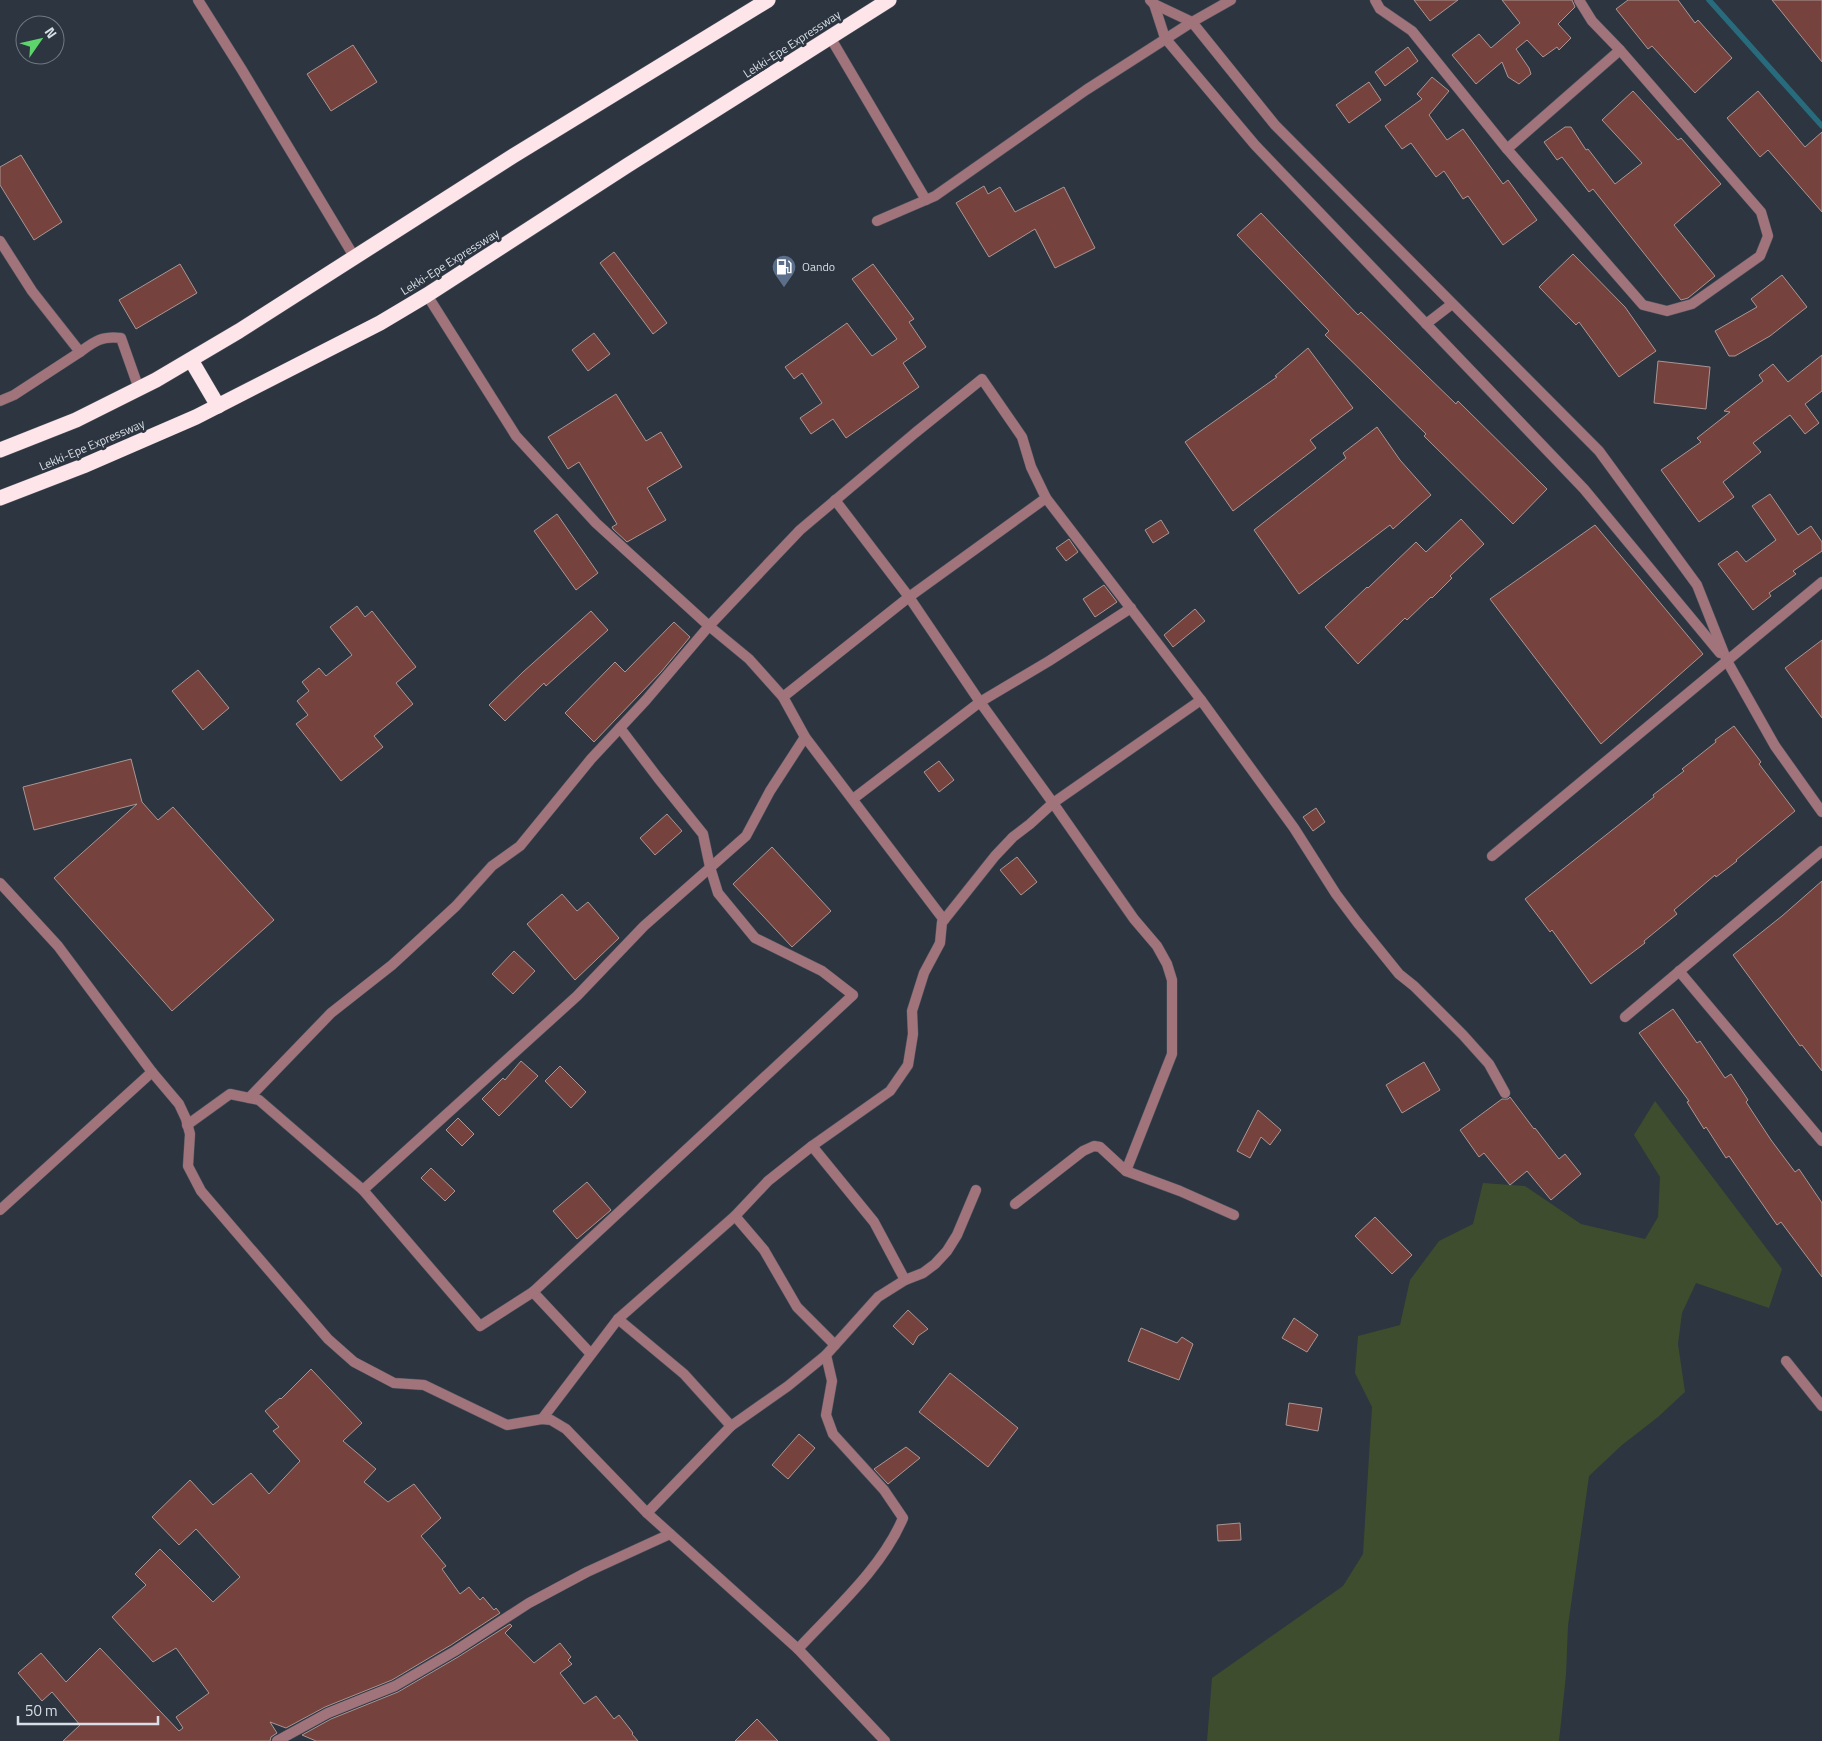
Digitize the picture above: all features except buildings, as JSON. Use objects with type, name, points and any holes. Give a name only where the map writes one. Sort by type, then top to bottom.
[{"type":"highway","points":[[0,450],[76,420],[139,389],[191,360],[355,258],[513,156],[768,0]]},
{"type":"highway","name":"Lekki-Epe Expressway","points":[[0,498],[83,466],[218,406],[380,323],[427,295],[889,0]]},
{"type":"highway","points":[[191,360],[218,406]]},
{"type":"street","points":[[198,0],[355,258]]},
{"type":"street","points":[[877,221],[935,196],[1086,90],[1166,38],[1231,0]]},
{"type":"street","points":[[1375,0],[1380,9],[1412,31],[1507,149],[1643,305],[1668,312],[1692,304],[1760,256],[1768,236],[1761,212],[1620,50],[1592,21],[1579,0]]},
{"type":"street","points":[[1152,2],[1192,22],[1275,125],[1599,451],[1697,585],[1727,662],[1775,746],[1822,812]]},
{"type":"street","points":[[1152,2],[1166,38],[1255,145],[1584,489],[1727,662]]},
{"type":"street","points":[[830,37],[926,200]]},
{"type":"street","points":[[1507,149],[1620,50]]},
{"type":"street","points":[[0,241],[32,291],[80,352]]},
{"type":"street","points":[[427,295],[516,436],[596,523],[749,660],[783,697],[805,737],[944,920]]},
{"type":"street","points":[[1426,324],[1452,304]]},
{"type":"street","points":[[0,401],[14,395],[96,341],[108,337],[121,338],[139,389]]},
{"type":"street","points":[[248,1098],[331,1013],[392,965],[456,906],[492,866],[520,846],[591,758],[646,700],[709,626],[800,530],[982,379],[1022,437],[1031,467],[1046,498],[1201,700],[1294,828],[1336,894],[1399,974],[1463,1035],[1489,1064],[1505,1093]]},
{"type":"street","points":[[783,697],[909,597],[1046,498]]},
{"type":"street","points":[[835,500],[909,597],[980,702],[1053,802],[1134,919],[1157,946],[1167,964],[1172,980],[1172,1054],[1126,1171]]},
{"type":"street","points":[[1492,856],[1822,582]]},
{"type":"street","points":[[853,800],[980,702],[1049,661],[1131,608]]},
{"type":"street","points":[[542,1419],[618,1318],[735,1216],[768,1181],[812,1146],[890,1090],[908,1065],[912,1050],[912,1012],[924,973],[940,943],[942,922],[1001,850],[1053,802],[1201,700]]},
{"type":"street","points":[[188,1125],[230,1094],[259,1100],[363,1190],[480,1326],[533,1292],[853,995],[822,971],[755,938],[718,893],[703,834],[620,728]]},
{"type":"street","points":[[363,1190],[577,996],[644,926],[746,836],[770,791],[805,737]]},
{"type":"street","points":[[1625,1017],[1822,851]]},
{"type":"street","points":[[0,883],[58,946],[152,1072],[179,1104],[190,1134],[188,1166],[201,1191],[328,1340],[354,1362],[394,1383],[424,1385],[470,1409],[507,1425],[542,1419],[551,1420],[566,1429],[647,1513],[798,1649],[885,1741]]},
{"type":"street","points":[[1679,971],[1822,1141]]},
{"type":"street","points":[[0,1210],[152,1072]]},
{"type":"street","points":[[812,1146],[874,1222],[905,1280]]},
{"type":"street","points":[[1015,1204],[1083,1151],[1094,1146],[1100,1147],[1126,1171],[1180,1191],[1234,1215]]},
{"type":"street","points":[[647,1513],[730,1426],[788,1386],[826,1355],[878,1297],[935,1264],[947,1251],[957,1235],[976,1190]]},
{"type":"street","points":[[735,1216],[764,1250],[797,1307],[835,1345]]},
{"type":"street","points":[[533,1292],[590,1353]]},
{"type":"street","points":[[618,1318],[684,1374],[730,1426]]},
{"type":"street","points":[[798,1649],[868,1573],[896,1534],[902,1518],[884,1490],[833,1434],[826,1415],[832,1381],[826,1355]]},
{"type":"street","points":[[1786,1361],[1822,1406]]},
{"type":"street","points":[[277,1741],[328,1713],[395,1686],[455,1652],[529,1603],[588,1572],[670,1534]]},
{"type":"green space","points":[[1655,1101],[1782,1269],[1769,1308],[1696,1283],[1682,1313],[1678,1344],[1685,1392],[1658,1417],[1622,1445],[1589,1476],[1568,1626],[1566,1675],[1559,1741],[1207,1741],[1212,1678],[1343,1586],[1363,1554],[1372,1407],[1355,1373],[1358,1336],[1400,1325],[1410,1280],[1439,1241],[1473,1224],[1483,1183],[1525,1186],[1581,1224],[1645,1239],[1658,1217],[1660,1177],[1634,1135]]},
{"type":"waterway","points":[[1709,0],[1822,126]]},
{"type":"place","name":"Oando","points":[[784,288]]}]
